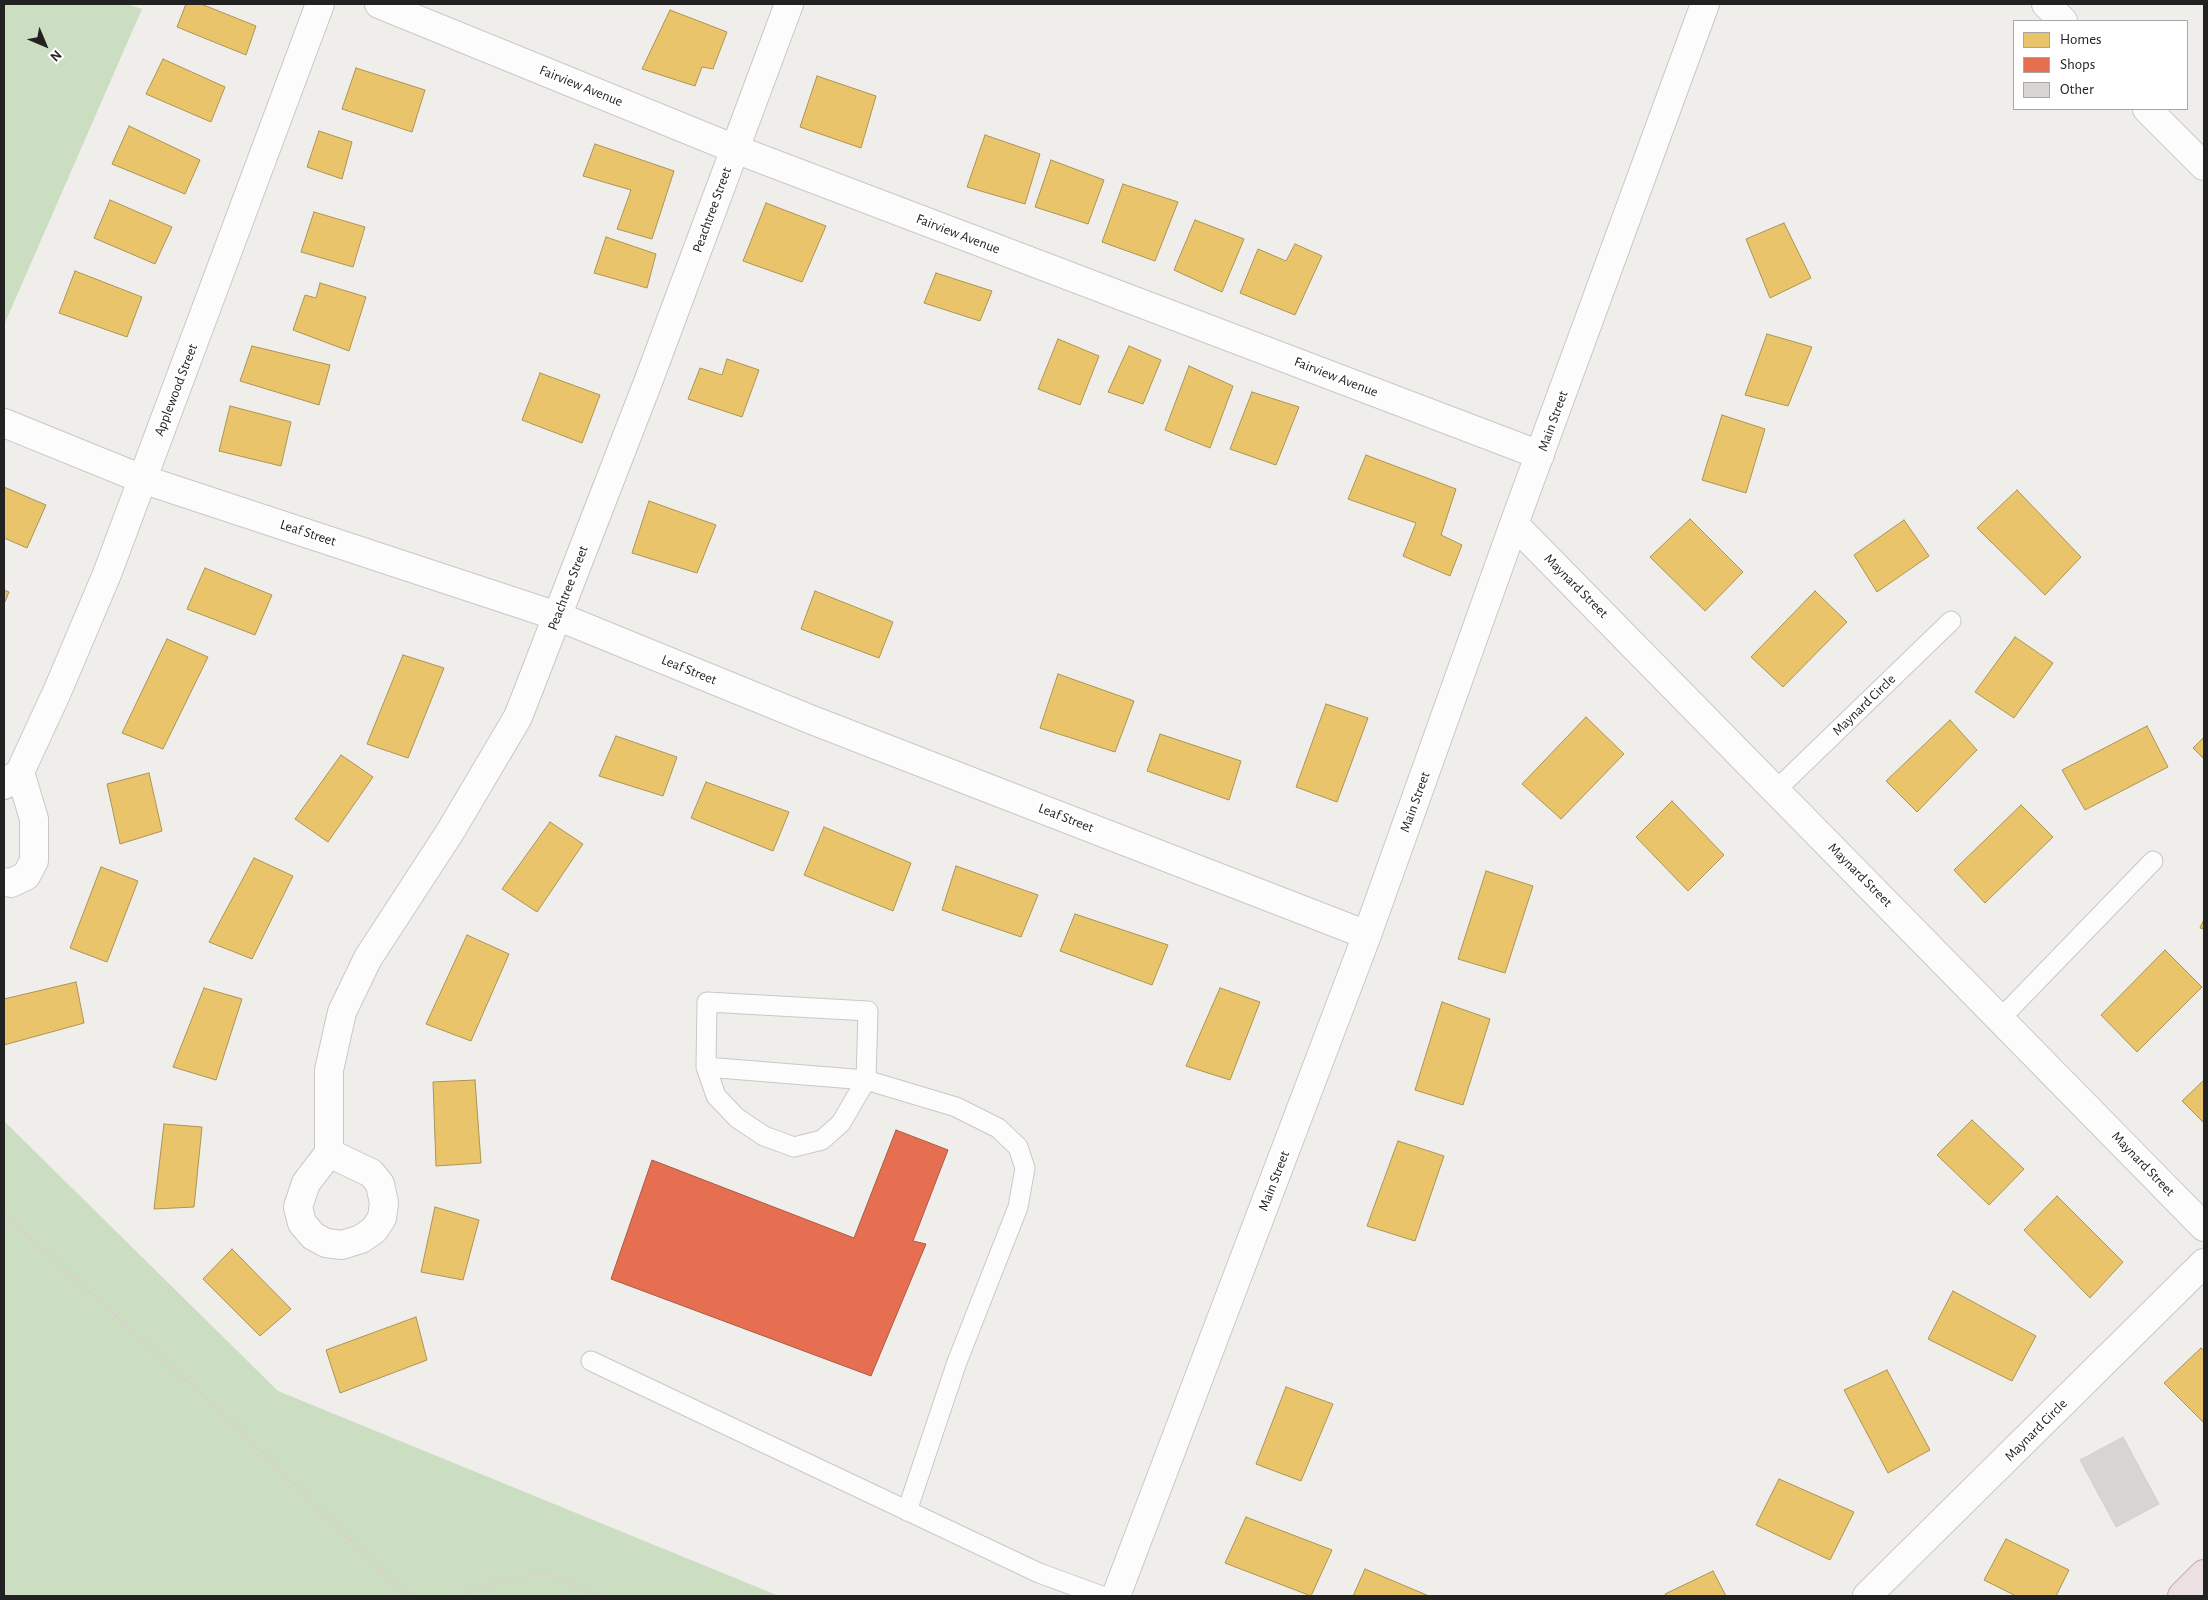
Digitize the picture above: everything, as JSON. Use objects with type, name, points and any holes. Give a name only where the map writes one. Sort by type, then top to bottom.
[{"type":"highway","points":[[2182,1596],[2204,1574]]},
{"type":"street","name":"Applewood Street","points":[[4,882],[11,882],[26,876],[34,861],[34,820],[12,778],[57,692],[106,574],[320,4]]},
{"type":"street","name":"Fairview Avenue","points":[[379,4],[735,149],[1540,455]]},
{"type":"street","name":"Peachtree Street","points":[[329,1153],[328,1070],[342,1012],[368,958],[455,824],[518,717],[648,382],[789,4]]},
{"type":"street","name":"Main Street","points":[[1116,1596],[1367,934],[1514,524],[1706,4]]},
{"type":"street","points":[[2046,4],[2062,20]]},
{"type":"street","points":[[2148,110],[2204,166]]},
{"type":"street","name":"Leaf Street","points":[[4,423],[142,479],[557,616],[812,720],[1367,934]]},
{"type":"street","name":"Maynard Street","points":[[1514,524],[2001,1018],[2204,1227]]},
{"type":"street","name":"Maynard Circle","points":[[1867,1596],[2204,1263]]},
{"type":"lane","name":"Maynard Circle","points":[[1776,790],[1951,621]]},
{"type":"lane","points":[[2001,1018],[2153,862]]},
{"type":"lane","points":[[707,1002],[868,1011],[866,1080],[841,1123],[822,1140],[794,1148],[764,1136],[737,1118],[716,1096],[706,1067],[707,1002]]},
{"type":"lane","points":[[706,1067],[866,1080],[956,1108],[998,1128],[1018,1147],[1025,1168],[1018,1207],[957,1362],[907,1511]]},
{"type":"lane","points":[[591,1361],[1038,1573],[1102,1596]]},
{"type":"path","points":[[4,1214],[222,1413],[399,1588],[414,1596]]},
{"type":"path","points":[[460,1596],[487,1585],[545,1572],[597,1596]]},
{"type":"green space","points":[[4,4],[127,4],[142,9],[4,325]]},
{"type":"green space","points":[[4,1121],[278,1391],[779,1596],[4,1596]]},
{"type":"building: Homes","points":[[186,4],[201,4],[256,26],[246,55],[177,27]]},
{"type":"building: Homes","points":[[670,10],[727,32],[713,69],[702,67],[695,86],[642,69]]},
{"type":"building: Homes","points":[[163,59],[225,87],[211,122],[146,94]]},
{"type":"building: Homes","points":[[356,68],[425,90],[412,132],[342,109]]},
{"type":"building: Homes","points":[[817,76],[876,96],[861,148],[800,127]]},
{"type":"building: Homes","points":[[129,126],[200,160],[185,194],[112,164]]},
{"type":"building: Homes","points":[[319,131],[352,142],[342,179],[307,167]]},
{"type":"building: Homes","points":[[985,135],[1040,154],[1025,204],[967,187]]},
{"type":"building: Homes","points":[[595,144],[674,171],[652,239],[617,229],[631,190],[583,176]]},
{"type":"building: Homes","points":[[1051,160],[1104,180],[1088,224],[1035,207]]},
{"type":"building: Homes","points":[[1123,184],[1178,202],[1155,261],[1102,242]]},
{"type":"building: Homes","points":[[110,200],[172,227],[155,264],[94,238]]},
{"type":"building: Homes","points":[[766,203],[826,226],[802,282],[743,261]]},
{"type":"building: Homes","points":[[314,212],[365,227],[353,267],[301,252]]},
{"type":"building: Homes","points":[[1195,220],[1244,239],[1222,292],[1174,270]]},
{"type":"building: Homes","points":[[1784,223],[1811,278],[1770,298],[1746,239]]},
{"type":"building: Homes","points":[[606,237],[656,254],[647,288],[594,273]]},
{"type":"building: Homes","points":[[1295,244],[1322,256],[1295,315],[1240,293],[1258,249],[1286,261]]},
{"type":"building: Homes","points":[[75,271],[142,297],[127,337],[59,313]]},
{"type":"building: Homes","points":[[936,273],[992,291],[980,321],[924,303]]},
{"type":"building: Homes","points":[[320,283],[366,297],[349,351],[293,330],[305,295],[316,298]]},
{"type":"building: Homes","points":[[1767,334],[1812,347],[1788,406],[1745,395]]},
{"type":"building: Homes","points":[[1058,339],[1099,356],[1080,405],[1038,389]]},
{"type":"building: Homes","points":[[252,346],[330,365],[319,405],[240,381]]},
{"type":"building: Homes","points":[[1129,346],[1161,360],[1143,404],[1108,392]]},
{"type":"building: Homes","points":[[727,359],[759,370],[742,417],[688,399],[700,368],[722,375]]},
{"type":"building: Homes","points":[[1189,366],[1233,386],[1210,448],[1165,430]]},
{"type":"building: Homes","points":[[540,373],[600,395],[582,443],[522,420]]},
{"type":"building: Homes","points":[[1252,392],[1299,407],[1276,465],[1230,449]]},
{"type":"building: Homes","points":[[230,406],[291,422],[281,466],[219,451]]},
{"type":"building: Homes","points":[[1722,415],[1765,429],[1746,493],[1702,480]]},
{"type":"building: Homes","points":[[1366,455],[1456,489],[1441,535],[1462,545],[1450,576],[1403,556],[1416,523],[1348,499]]},
{"type":"building: Homes","points":[[4,487],[46,505],[27,548],[4,538]]},
{"type":"building: Homes","points":[[2017,490],[2081,557],[2045,595],[1977,528]]},
{"type":"building: Homes","points":[[649,501],[716,525],[697,573],[632,553]]},
{"type":"building: Homes","points":[[1690,519],[1743,572],[1705,611],[1650,557]]},
{"type":"building: Homes","points":[[1904,520],[1929,556],[1877,592],[1854,555]]},
{"type":"building: Homes","points":[[205,568],[272,595],[255,635],[187,609]]},
{"type":"building: Homes","points":[[4,590],[9,592],[4,604]]},
{"type":"building: Homes","points":[[815,591],[893,622],[879,658],[801,629]]},
{"type":"building: Homes","points":[[1815,591],[1847,622],[1783,687],[1751,657]]},
{"type":"building: Homes","points":[[2015,637],[2053,663],[2014,718],[1975,692]]},
{"type":"building: Homes","points":[[167,639],[208,657],[163,749],[122,733]]},
{"type":"building: Homes","points":[[403,655],[444,668],[408,758],[367,744]]},
{"type":"building: Homes","points":[[1058,674],[1134,701],[1115,752],[1040,728]]},
{"type":"building: Homes","points":[[1326,704],[1368,718],[1337,802],[1296,787]]},
{"type":"building: Homes","points":[[1586,717],[1624,754],[1561,819],[1522,784]]},
{"type":"building: Homes","points":[[1950,720],[1977,750],[1917,812],[1886,781]]},
{"type":"building: Homes","points":[[2147,726],[2168,767],[2085,810],[2062,770]]},
{"type":"building: Homes","points":[[1160,734],[1241,761],[1229,800],[1147,771]]},
{"type":"building: Homes","points":[[616,736],[677,757],[663,796],[599,776]]},
{"type":"building: Homes","points":[[2204,737],[2204,759],[2193,748]]},
{"type":"building: Homes","points":[[341,755],[373,777],[328,842],[295,819]]},
{"type":"building: Homes","points":[[149,773],[162,831],[120,844],[107,784]]},
{"type":"building: Homes","points":[[706,782],[789,812],[773,851],[691,818]]},
{"type":"building: Homes","points":[[1672,801],[1724,855],[1688,891],[1636,837]]},
{"type":"building: Homes","points":[[2021,805],[2053,837],[1985,903],[1954,870]]},
{"type":"building: Homes","points":[[550,822],[583,844],[537,912],[502,889]]},
{"type":"building: Homes","points":[[824,827],[911,863],[893,911],[804,875]]},
{"type":"building: Homes","points":[[254,858],[293,876],[252,959],[209,942]]},
{"type":"building: Homes","points":[[956,866],[1038,895],[1021,937],[942,910]]},
{"type":"building: Homes","points":[[101,867],[138,881],[107,962],[70,948]]},
{"type":"building: Homes","points":[[1486,871],[1533,886],[1505,973],[1458,959]]},
{"type":"building: Homes","points":[[1075,914],[1168,945],[1152,985],[1060,951]]},
{"type":"building: Homes","points":[[2204,919],[2204,929],[2200,928]]},
{"type":"building: Homes","points":[[467,935],[509,954],[471,1041],[426,1024]]},
{"type":"building: Homes","points":[[2165,950],[2202,987],[2137,1052],[2101,1015]]},
{"type":"building: Homes","points":[[76,982],[84,1023],[4,1045],[4,999]]},
{"type":"building: Homes","points":[[204,988],[242,999],[216,1080],[173,1067]]},
{"type":"building: Homes","points":[[1220,988],[1260,1002],[1230,1080],[1186,1066]]},
{"type":"building: Homes","points":[[1442,1002],[1490,1019],[1463,1105],[1415,1090]]},
{"type":"building: Homes","points":[[475,1080],[481,1163],[436,1166],[433,1082]]},
{"type":"building: Homes","points":[[2204,1080],[2204,1123],[2182,1101]]},
{"type":"building: Homes","points":[[1972,1120],[2024,1169],[1989,1205],[1937,1155]]},
{"type":"building: Homes","points":[[164,1124],[202,1127],[194,1207],[154,1209]]},
{"type":"building: Homes","points":[[1398,1141],[1444,1156],[1415,1241],[1367,1226]]},
{"type":"building: Homes","points":[[2057,1196],[2123,1262],[2090,1298],[2024,1230]]},
{"type":"building: Homes","points":[[435,1207],[479,1220],[463,1280],[421,1272]]},
{"type":"building: Homes","points":[[232,1249],[291,1309],[260,1336],[203,1279]]},
{"type":"building: Homes","points":[[1953,1291],[2036,1336],[2012,1381],[1928,1339]]},
{"type":"building: Homes","points":[[416,1317],[427,1360],[340,1393],[326,1350]]},
{"type":"building: Homes","points":[[2201,1348],[2204,1351],[2204,1423],[2164,1383]]},
{"type":"building: Homes","points":[[1887,1370],[1930,1450],[1888,1473],[1844,1390]]},
{"type":"building: Homes","points":[[1286,1387],[1333,1404],[1301,1481],[1256,1464]]},
{"type":"building: Homes","points":[[1779,1479],[1854,1512],[1830,1560],[1756,1525]]},
{"type":"building: Homes","points":[[1246,1517],[1332,1550],[1311,1596],[1225,1563]]},
{"type":"building: Homes","points":[[2006,1539],[2069,1570],[2056,1596],[2016,1596],[1984,1580]]},
{"type":"building: Homes","points":[[1365,1569],[1429,1596],[1353,1596]]},
{"type":"building: Homes","points":[[1713,1571],[1726,1596],[1666,1596],[1665,1594]]},
{"type":"building: Shops","points":[[896,1130],[948,1150],[913,1241],[926,1244],[871,1376],[611,1279],[652,1160],[854,1238]]},
{"type":"building: Other","points":[[2123,1437],[2159,1504],[2116,1527],[2080,1460]]}]
